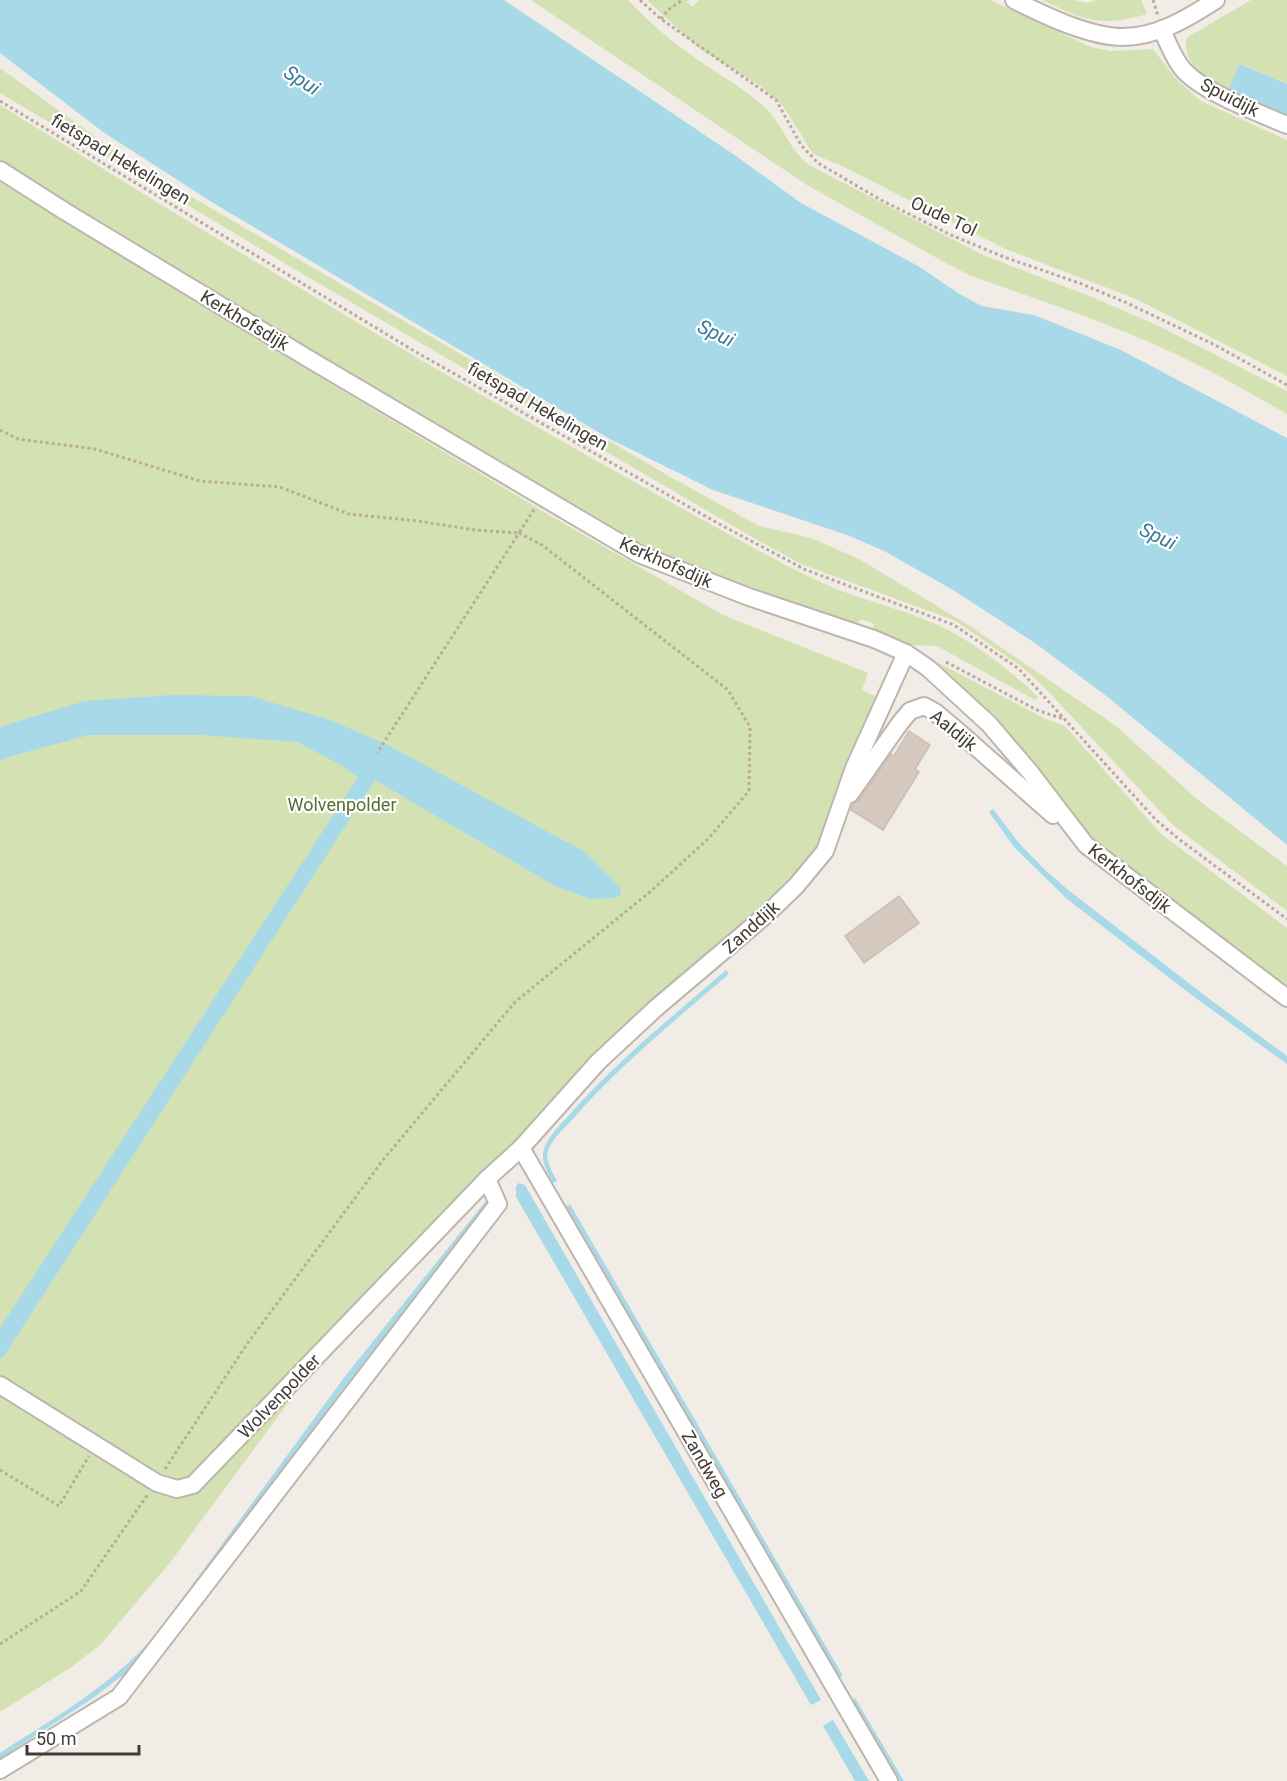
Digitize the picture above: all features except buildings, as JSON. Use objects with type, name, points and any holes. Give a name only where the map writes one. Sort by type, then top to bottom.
[{"type":"street","points":[[1014,0],[1082,30],[1122,37],[1162,29],[1186,19],[1215,0]]},
{"type":"street","name":"Spuidijk","points":[[1162,29],[1170,49],[1182,68],[1199,84],[1287,125]]},
{"type":"street","name":"Kerkhofsdijk","points":[[0,170],[298,353],[639,554],[749,597],[864,635],[906,653],[928,668],[989,724],[1030,772],[1086,845],[1287,998]]},
{"type":"street","name":"Zanddijk","points":[[521,1148],[598,1062],[657,1008],[752,928],[796,886],[825,851],[854,768],[906,653]]},
{"type":"street","name":"Aaldijk","points":[[839,809],[900,723],[910,711],[924,706],[960,733],[1086,845]]},
{"type":"street","name":"Wolvenpolder","points":[[0,1385],[157,1483],[177,1489],[193,1485],[487,1179],[521,1148]]},
{"type":"street","name":"Zandweg","points":[[521,1148],[889,1781]]},
{"type":"street","points":[[0,1770],[119,1697],[498,1204],[487,1179]]},
{"type":"path","name":"Oude Tol","points":[[640,0],[661,20],[776,100],[801,145],[818,163],[881,200],[951,236],[1127,303],[1215,345],[1287,385]]},
{"type":"path","points":[[661,20],[668,10],[682,0]]},
{"type":"path","name":"fietspad Hekelingen","points":[[0,101],[416,352],[721,525],[806,570],[954,625],[1019,669],[1156,820],[1287,919]]},
{"type":"path","points":[[0,430],[18,439],[95,449],[200,482],[280,487],[349,514],[475,530],[519,533],[542,545],[728,690],[750,728],[749,791],[708,839],[651,891],[515,1002],[383,1160],[247,1344],[157,1483],[81,1591],[0,1644]]},
{"type":"path","points":[[377,753],[542,497]]},
{"type":"path","name":"fietspad Hekelingen","points":[[938,658],[1039,711],[1065,720]]},
{"type":"path","points":[[0,1470],[59,1506],[97,1445]]},
{"type":"green space","points":[[531,0],[628,0],[674,42],[760,103],[773,117],[801,158],[809,165],[983,255],[1092,297],[1161,327],[1287,391],[1287,414],[1164,348],[1082,315],[971,276],[953,267],[807,185]]},
{"type":"green space","points":[[647,0],[689,0],[687,2],[693,7],[699,0],[990,0],[1091,47],[1111,51],[1153,49],[1175,78],[1201,101],[1287,140],[1287,376],[1136,299],[1003,248],[842,166],[813,154],[783,106],[759,85],[697,47]]},
{"type":"green space","points":[[1042,0],[1073,0],[1088,3],[1096,0],[1141,0],[1147,14],[1117,21],[1093,20],[1070,13]]},
{"type":"green space","points":[[1251,0],[1287,0],[1287,84],[1241,64],[1228,91],[1204,76],[1192,64],[1188,57],[1186,38]]},
{"type":"green space","points":[[0,68],[122,156],[674,479],[759,526],[811,538],[859,559],[970,626],[1116,726],[1198,800],[1287,866],[1287,911],[1174,826],[1043,686],[1023,668],[956,621],[801,564],[745,533],[291,267],[0,93]]},
{"type":"green space","points":[[0,105],[363,326],[732,536],[825,584],[925,619],[952,632],[997,662],[1038,697],[1035,700],[937,646],[911,645],[872,633],[874,624],[861,619],[855,627],[661,556],[560,501],[0,164]]},
{"type":"green space","name":"Wolvenpolder","points":[[0,182],[549,515],[723,615],[868,673],[862,690],[880,698],[822,844],[781,894],[365,1299],[169,1564],[100,1645],[70,1668],[0,1712]]},
{"type":"green space","points":[[925,656],[1046,719],[1065,726],[1161,834],[1287,928],[1287,991],[1098,849]]},
{"type":"water","name":"Spui","points":[[0,0],[504,0],[736,156],[801,203],[918,266],[961,295],[982,306],[1034,315],[1121,350],[1287,438],[1287,845],[1109,698],[1035,643],[953,590],[886,552],[850,536],[713,490],[608,438],[210,201],[103,132],[0,53]]},
{"type":"water","points":[[1240,64],[1287,84],[1287,116],[1228,91]]},
{"type":"water","points":[[172,695],[251,696],[327,719],[386,744],[585,852],[621,888],[620,896],[590,899],[555,886],[375,780],[2,1359],[0,1357],[0,1328],[358,777],[341,765],[297,742],[199,735],[89,735],[0,761],[0,727],[84,701]]},
{"type":"water","points":[[993,809],[1019,843],[1045,870],[1208,998],[1287,1056],[1287,1064],[1193,996],[1067,899],[1014,847],[989,812]]},
{"type":"water","points":[[726,970],[729,974],[627,1063],[554,1139],[547,1155],[557,1181],[553,1183],[545,1167],[543,1153],[546,1144],[556,1130],[627,1057]]},
{"type":"water","points":[[519,1183],[525,1185],[821,1700],[811,1705],[516,1197],[516,1186]]},
{"type":"water","points":[[489,1197],[492,1200],[346,1385],[160,1639],[139,1663],[93,1698],[0,1759],[0,1753],[63,1713],[103,1684],[157,1633],[346,1375]]},
{"type":"water","points":[[570,1204],[843,1676],[839,1678],[566,1206]]},
{"type":"water","points":[[855,1698],[904,1781],[898,1781],[851,1701]]},
{"type":"water","points":[[833,1720],[869,1781],[855,1781],[823,1726]]}]
